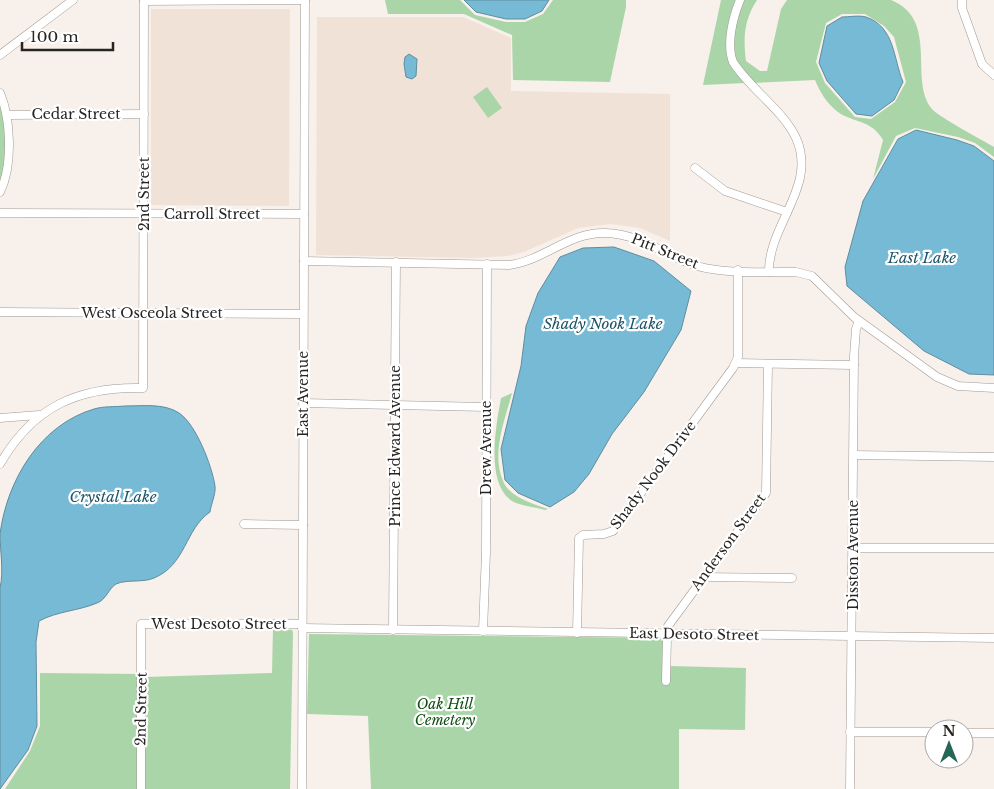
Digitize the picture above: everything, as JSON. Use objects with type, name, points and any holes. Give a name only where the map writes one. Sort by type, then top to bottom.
[{"type":"street","points":[[0,56],[73,0]]},
{"type":"street","points":[[144,0],[305,0]]},
{"type":"street","name":"2nd Street","points":[[39,415],[61,402],[82,394],[112,388],[143,388],[144,0]]},
{"type":"street","name":"East Avenue","points":[[302,789],[305,0]]},
{"type":"street","points":[[740,0],[731,42],[731,56],[738,70],[792,132],[800,150],[802,164],[800,183],[770,250],[769,272]]},
{"type":"street","points":[[962,0],[962,8],[982,64],[994,75]]},
{"type":"street","points":[[0,92],[8,115],[7,175],[0,192]]},
{"type":"street","name":"Cedar Street","points":[[8,115],[144,114]]},
{"type":"street","points":[[695,168],[725,191],[787,212]]},
{"type":"street","name":"Carroll Street","points":[[0,213],[304,214]]},
{"type":"street","name":"Pitt Street","points":[[304,261],[520,263],[574,238],[605,233],[645,240],[696,266],[769,272],[796,272],[810,275],[859,321],[937,377],[958,386],[994,388]]},
{"type":"street","name":"Prince Edward Avenue","points":[[393,630],[396,262]]},
{"type":"street","name":"Drew Avenue","points":[[483,631],[487,264]]},
{"type":"street","points":[[738,270],[738,356],[736,363],[854,365]]},
{"type":"street","name":"West Osceola Street","points":[[0,312],[304,314]]},
{"type":"street","name":"Disston Avenue","points":[[850,789],[854,365],[855,335],[859,321]]},
{"type":"street","name":"Shady Nook Drive","points":[[577,633],[579,538],[583,535],[613,531],[736,363]]},
{"type":"street","name":"Anderson Street","points":[[664,634],[703,577],[766,493],[768,364]]},
{"type":"street","points":[[303,403],[486,407]]},
{"type":"street","points":[[0,418],[39,415]]},
{"type":"street","points":[[0,464],[39,415]]},
{"type":"street","points":[[854,455],[994,457]]},
{"type":"street","points":[[244,524],[303,525]]},
{"type":"street","points":[[853,548],[994,548]]},
{"type":"street","points":[[703,577],[792,578]]},
{"type":"street","name":"West Desoto Street","points":[[141,629],[141,624],[302,626]]},
{"type":"street","name":"East Desoto Street","points":[[302,626],[393,630],[994,638]]},
{"type":"street","name":"2nd Street","points":[[141,629],[141,789]]},
{"type":"street","points":[[664,634],[667,638],[666,681]]},
{"type":"street","points":[[850,732],[924,732]]},
{"type":"street","points":[[974,732],[994,733]]},
{"type":"shaded area","points":[[151,9],[290,9],[289,206],[151,205]]},
{"type":"shaded area","points":[[317,17],[463,17],[511,38],[511,91],[670,94],[670,241],[640,228],[611,224],[578,228],[524,252],[508,256],[473,258],[316,255]]},
{"type":"green space","points":[[385,0],[460,0],[475,15],[506,22],[525,22],[543,14],[553,0],[626,0],[626,7],[610,82],[513,80],[512,35],[464,14],[388,14]]},
{"type":"green space","points":[[721,0],[737,0],[727,50],[745,83],[703,85]]},
{"type":"green space","points":[[744,0],[757,0],[747,22],[746,61],[760,71],[767,71],[781,9],[787,0],[891,0],[906,9],[915,21],[921,51],[922,83],[925,97],[932,109],[994,147],[994,157],[975,143],[958,137],[915,128],[896,136],[873,179],[883,140],[873,128],[844,116],[834,109],[824,98],[815,80],[754,83],[742,70],[737,61],[734,47],[734,31]],"holes":[[[842,14],[865,14],[884,26],[894,37],[906,82],[895,102],[871,119],[855,117],[825,83],[816,62],[826,23]]]},
{"type":"green space","points":[[487,87],[502,108],[488,118],[473,97]]},
{"type":"green space","points":[[0,101],[6,143],[3,176],[0,185]]},
{"type":"green space","points":[[512,393],[500,437],[498,459],[503,481],[506,487],[516,496],[548,509],[545,510],[512,501],[504,493],[498,481],[494,453],[499,409],[501,398]]},
{"type":"green space","points":[[273,628],[292,630],[293,632],[290,789],[145,789],[145,677],[272,673]]},
{"type":"green space","name":"Oak Hill Cemetery","points":[[309,634],[670,638],[670,666],[746,668],[745,730],[679,729],[679,789],[371,789],[368,716],[307,714]]},
{"type":"green space","points":[[40,673],[139,674],[138,789],[5,789],[30,751],[40,726]]},
{"type":"water","points":[[464,0],[549,0],[542,11],[525,19],[506,19],[476,12]]},
{"type":"water","points":[[863,16],[876,22],[883,28],[892,44],[903,82],[894,100],[872,116],[856,114],[827,81],[819,63],[827,26],[842,17]]},
{"type":"water","points":[[409,54],[417,59],[416,76],[412,79],[406,77],[404,64],[405,57]]},
{"type":"water","name":"East Lake","points":[[916,130],[974,146],[994,161],[994,375],[969,374],[924,351],[847,286],[845,267],[863,201],[898,139]]},
{"type":"water","name":"Shady Nook Lake","points":[[614,247],[654,261],[691,291],[681,330],[644,392],[612,434],[589,474],[574,492],[550,507],[518,493],[505,480],[501,449],[521,366],[526,326],[538,293],[560,257],[583,248]]},
{"type":"water","name":"Crystal Lake","points":[[125,406],[167,408],[185,418],[202,446],[213,478],[215,489],[210,512],[195,528],[173,565],[165,572],[150,579],[116,584],[97,603],[53,615],[39,621],[36,642],[37,726],[28,750],[0,789],[0,588],[2,568],[0,534],[10,494],[29,457],[42,441],[58,428],[75,417],[94,409]]}]
